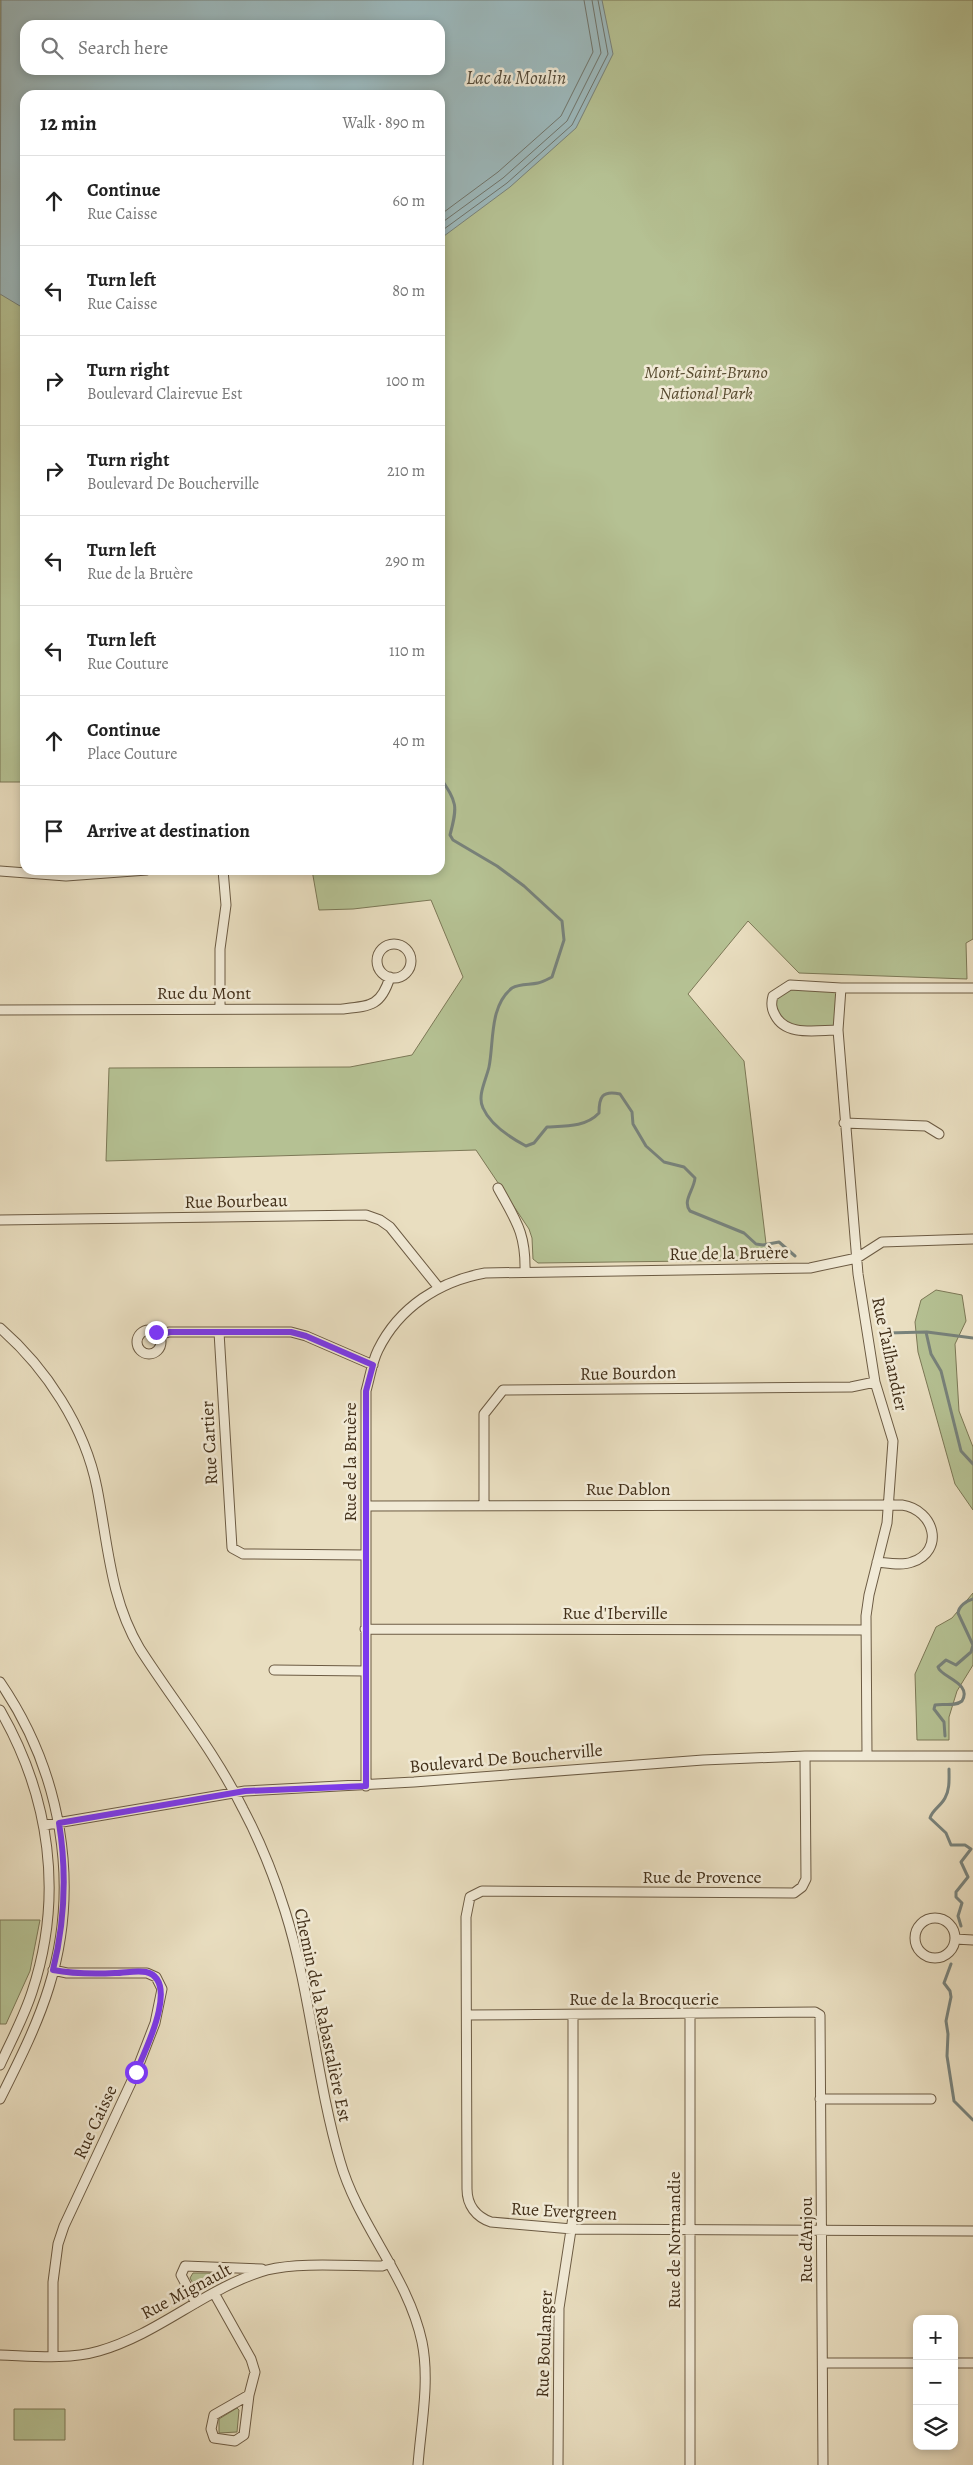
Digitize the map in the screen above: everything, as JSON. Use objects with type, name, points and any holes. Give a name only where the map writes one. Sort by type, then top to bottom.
[{"type":"street","points":[[0,871],[20,873]]},
{"type":"street","points":[[53,875],[80,875]]},
{"type":"street","points":[[220,1009],[220,949],[226,904],[223,875]]},
{"type":"street","name":"Rue du Mont","points":[[0,1010],[329,1010],[359,1008],[373,1004],[381,999],[390,977]]},
{"type":"street","points":[[838,1030],[796,1030],[786,1028],[778,1021],[771,1002],[779,990],[790,984],[841,988],[973,988]]},
{"type":"street","name":"Rue Tailhandier","points":[[841,988],[838,1030],[844,1123],[857,1258],[864,1318],[875,1382],[893,1441],[889,1506],[869,1596],[865,1630],[867,1755]]},
{"type":"street","points":[[844,1123],[926,1126],[939,1134]]},
{"type":"street","points":[[498,1188],[521,1228],[525,1249],[525,1272]]},
{"type":"street","name":"Rue Bourbeau","points":[[0,1220],[366,1215],[380,1220],[390,1227],[438,1288]]},
{"type":"street","points":[[857,1258],[882,1242],[973,1240]]},
{"type":"street","name":"Rue de la Bruère","points":[[366,1786],[366,1391],[379,1349],[400,1319],[413,1306],[438,1288],[468,1276],[525,1272],[810,1268],[857,1258]]},
{"type":"street","name":"Chemin de la Rabastalière Est","points":[[0,1328],[39,1366],[65,1408],[92,1469],[110,1570],[122,1616],[140,1649],[234,1793],[267,1862],[288,1921],[331,2125],[343,2171],[357,2206],[390,2263],[412,2310],[423,2348],[425,2384],[418,2465]]},
{"type":"street","points":[[159,1335],[170,1332],[296,1333],[373,1365]]},
{"type":"street","name":"Rue Cartier","points":[[219,1332],[231,1540],[235,1551],[245,1554],[365,1554]]},
{"type":"street","name":"Rue Bourdon","points":[[484,1505],[484,1414],[502,1390],[851,1387],[875,1382]]},
{"type":"street","name":"Rue Dablon","points":[[366,1506],[889,1506],[910,1507],[921,1512],[930,1525],[931,1541],[924,1555],[914,1561],[902,1564],[877,1562]]},
{"type":"street","name":"Rue d'Iberville","points":[[365,1629],[865,1630]]},
{"type":"street","points":[[274,1670],[365,1671]]},
{"type":"street","points":[[0,1682],[21,1716],[38,1752],[59,1823],[64,1892],[61,1930],[53,1970],[34,2026],[0,2099]]},
{"type":"street","points":[[0,1710],[28,1767],[45,1825],[50,1879],[47,1927],[33,1991],[0,2065]]},
{"type":"street","name":"Boulevard De Boucherville","points":[[45,1825],[234,1793],[366,1786],[653,1762],[805,1756],[973,1756]]},
{"type":"street","name":"Rue de Provence","points":[[470,1897],[482,1891],[794,1893],[802,1887],[806,1879],[805,1756]]},
{"type":"street","name":"Rue Evergreen","points":[[470,1897],[466,1917],[468,2015],[466,2189],[469,2202],[479,2216],[491,2222],[572,2229],[973,2231]]},
{"type":"street","points":[[935,1918],[941,1919],[952,1927],[955,1940],[954,1946],[945,1956],[933,1958],[921,1953],[917,1947],[916,1934],[922,1923],[935,1918]]},
{"type":"street","points":[[955,1940],[973,1940]]},
{"type":"street","name":"Rue Caisse","points":[[53,1970],[68,1973],[147,1973],[158,1980],[162,1992],[144,2054],[64,2226],[58,2244],[53,2282],[53,2356]]},
{"type":"street","name":"Rue de la Brocquerie","points":[[468,2015],[690,2015],[815,2012],[820,2015]]},
{"type":"street","name":"Rue Boulanger","points":[[558,2465],[558,2324],[561,2292],[572,2229],[573,2015]]},
{"type":"street","name":"Rue de Normandie","points":[[690,2015],[690,2465]]},
{"type":"street","name":"Rue d'Anjou","points":[[820,2015],[823,2231],[823,2465]]},
{"type":"street","points":[[820,2098],[931,2099]]},
{"type":"street","name":"Rue Mignault","points":[[0,2355],[53,2356],[80,2354],[109,2348],[139,2335],[240,2280],[270,2270],[382,2266],[390,2263]]},
{"type":"street","points":[[196,2303],[181,2275],[185,2266],[270,2270]]},
{"type":"street","points":[[214,2293],[254,2366],[255,2379],[249,2395],[243,2437],[235,2441],[214,2438],[211,2433],[213,2416],[249,2395]]},
{"type":"street","points":[[823,2363],[913,2363]]},
{"type":"street","points":[[958,2363],[973,2363]]},
{"type":"green space","name":"Mont-Saint-Bruno National Park","points":[[0,0],[973,0],[973,939],[966,943],[967,979],[799,973],[748,921],[688,994],[744,1061],[768,1260],[538,1263],[533,1259],[532,1238],[529,1229],[476,1150],[106,1161],[109,1068],[350,1067],[412,1055],[463,977],[431,900],[353,909],[319,910],[313,875],[445,875],[445,90],[20,90],[20,782],[0,782]]},
{"type":"green space","points":[[790,985],[841,988],[838,1030],[796,1030],[778,1021],[773,996]]},
{"type":"green space","points":[[936,1290],[962,1295],[966,1321],[955,1344],[959,1411],[973,1447],[973,1510],[955,1484],[918,1352],[915,1322],[921,1300]]},
{"type":"green space","points":[[973,1593],[973,1665],[957,1691],[949,1717],[949,1740],[917,1740],[915,1674],[936,1627],[952,1618]]},
{"type":"green space","points":[[0,1920],[40,1920],[30,1971],[6,2024],[0,2024]]},
{"type":"green space","points":[[193,2273],[228,2273],[231,2275],[200,2291],[196,2289],[190,2278]]},
{"type":"green space","points":[[237,2408],[239,2410],[237,2432],[219,2433],[219,2419]]},
{"type":"green space","points":[[14,2409],[65,2409],[65,2440],[14,2440]]},
{"type":"water","name":"Lac du Moulin","points":[[1,0],[602,0],[613,54],[576,128],[510,187],[445,235],[445,90],[20,90],[20,306],[0,294]]},
{"type":"waterway","points":[[445,785],[453,799],[455,810],[450,835],[453,840],[497,866],[524,886],[562,921],[564,940],[552,977],[540,983],[518,985],[512,988],[499,1005],[494,1025],[489,1067],[481,1093],[481,1103],[486,1114],[502,1130],[526,1146],[534,1143],[547,1127],[575,1125],[594,1118],[599,1113],[601,1099],[605,1094],[620,1094],[632,1112],[633,1124],[646,1146],[664,1162],[684,1167],[695,1178],[687,1203],[690,1211],[744,1233],[756,1244],[763,1245],[779,1242],[795,1256]]},
{"type":"waterway","points":[[887,1333],[926,1332],[931,1354],[941,1371],[961,1451],[973,1464]]},
{"type":"waterway","points":[[927,1332],[973,1338]]},
{"type":"waterway","points":[[945,1736],[944,1722],[934,1709],[935,1705],[959,1703],[964,1695],[960,1685],[940,1671],[938,1667],[946,1660],[956,1665],[971,1652],[973,1645],[958,1613],[963,1604],[973,1599]]},
{"type":"waterway","points":[[949,1769],[947,1795],[930,1818],[946,1833],[951,1845],[965,1845],[971,1849],[961,1862],[968,1877],[956,1892],[956,1897],[962,1903],[958,1916],[961,1926]]},
{"type":"waterway","points":[[951,1964],[944,1983],[950,1991],[951,1997],[946,2021],[948,2034],[947,2056],[954,2101],[973,2120]]},
{"type":"route","points":[[136,2072],[155,2023],[162,1989],[156,1978],[144,1972],[68,1973],[53,1970],[61,1930],[64,1892],[59,1823],[245,1791],[366,1786],[366,1391],[373,1365],[306,1336],[291,1332],[170,1332],[159,1335],[156,1332]]}]
